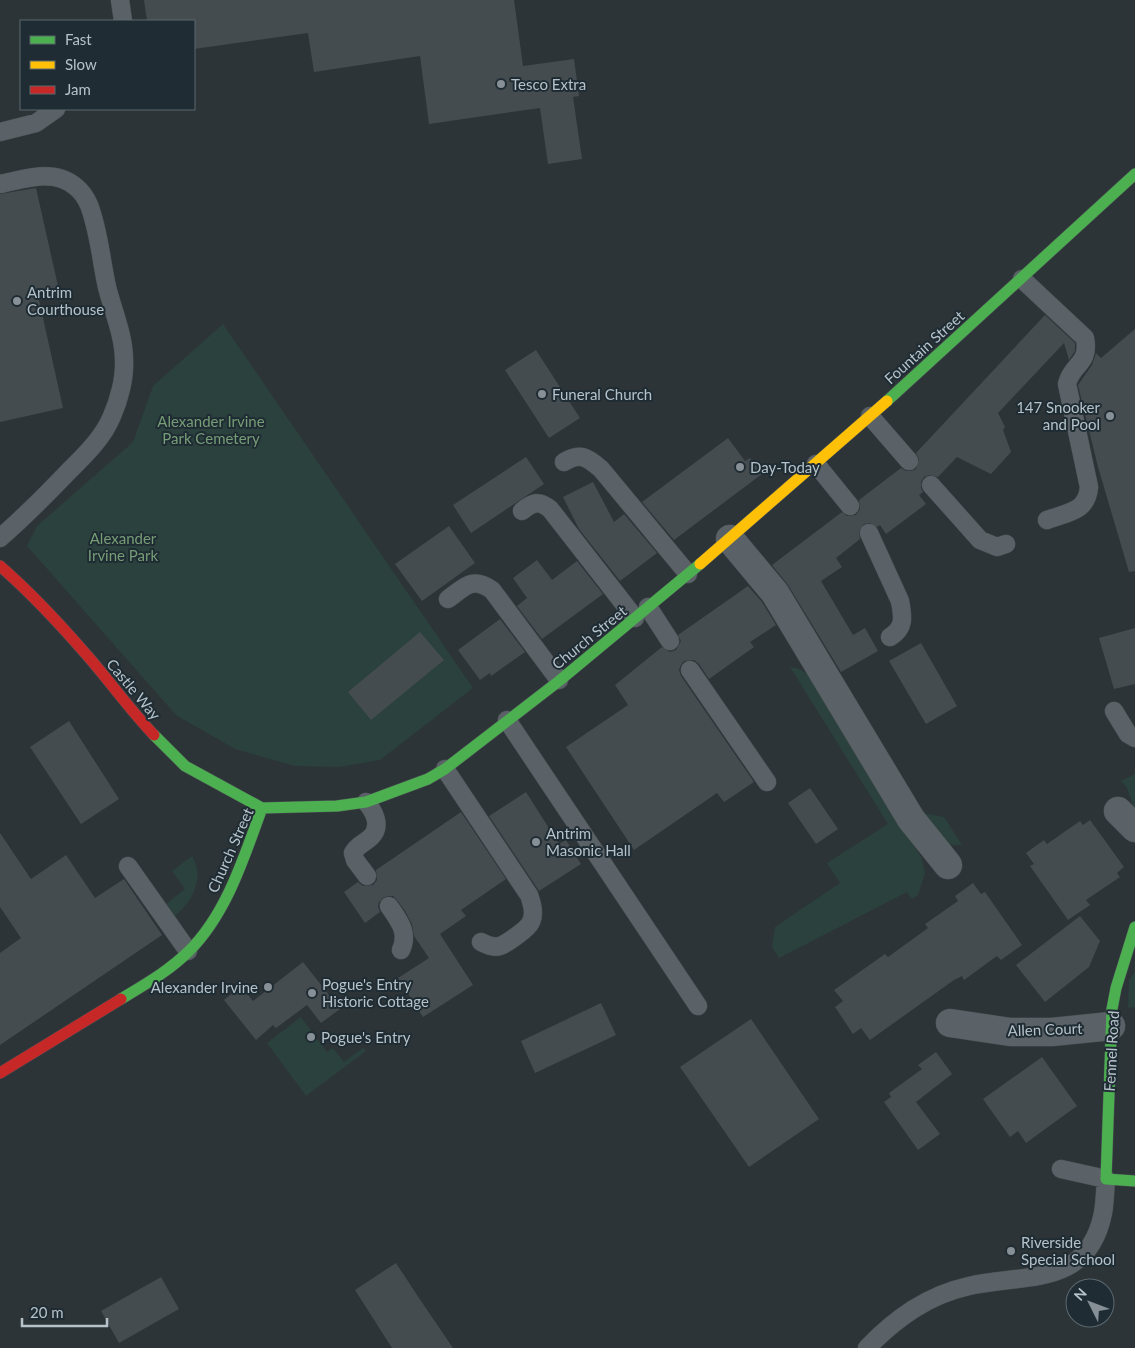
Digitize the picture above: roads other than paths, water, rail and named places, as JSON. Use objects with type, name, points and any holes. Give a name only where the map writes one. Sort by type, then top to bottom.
[{"type":"main road","name":"Fountain Street","points":[[730,539],[870,416],[1135,174]]},
{"type":"main road","name":"Church Street","points":[[0,1073],[152,980],[188,951],[208,928],[225,899],[247,850],[262,808],[337,806],[366,802],[428,779],[445,769],[559,680],[730,539]]},
{"type":"main road","name":"Castle Way","points":[[0,566],[40,603],[86,654],[129,708],[173,756],[185,766],[262,808]]},
{"type":"main road","name":"Fennel Road","points":[[1106,1179],[1111,1026],[1116,988],[1135,927]]},
{"type":"main road","points":[[1106,1179],[1135,1180]]},
{"type":"street","points":[[730,539],[775,593],[911,819],[948,865]]},
{"type":"street","name":"Allen Court","points":[[950,1023],[1010,1032],[1052,1032],[1111,1026]]},
{"type":"lane","points":[[120,0],[123,20]]},
{"type":"lane","points":[[0,132],[36,123],[55,110]]},
{"type":"lane","points":[[0,184],[37,176],[57,177],[76,186],[84,196],[94,221],[107,286],[123,347],[124,361],[124,373],[117,403],[113,415],[100,436],[27,515],[0,538]]},
{"type":"lane","points":[[1022,279],[1085,338],[1087,347],[1084,359],[1069,375],[1067,384],[1089,486],[1088,498],[1082,506],[1047,520]]},
{"type":"lane","points":[[870,416],[909,461]]},
{"type":"lane","points":[[564,462],[572,457],[582,457],[588,459],[601,469],[688,574]]},
{"type":"lane","points":[[816,464],[850,506]]},
{"type":"lane","points":[[931,485],[980,540],[997,547],[1006,544]]},
{"type":"lane","points":[[522,511],[535,502],[543,504],[550,509],[642,613],[670,641]]},
{"type":"lane","points":[[868,533],[900,601],[902,610],[902,626],[897,633],[890,637]]},
{"type":"lane","points":[[448,599],[471,583],[482,583],[492,590],[559,680]]},
{"type":"lane","points":[[690,670],[766,782]]},
{"type":"lane","points":[[1114,711],[1128,734],[1135,738]]},
{"type":"lane","points":[[507,720],[698,1006]]},
{"type":"lane","points":[[445,769],[529,895],[532,904],[532,922],[527,928],[500,946],[491,947],[481,942]]},
{"type":"lane","points":[[366,802],[374,812],[376,827],[371,837],[355,848],[353,853],[355,860],[367,876]]},
{"type":"lane","points":[[128,866],[188,951]]},
{"type":"lane","points":[[389,906],[404,932],[405,940],[401,950]]},
{"type":"lane","points":[[867,1348],[892,1324],[934,1297],[970,1286],[1051,1274],[1074,1264],[1088,1249],[1097,1229],[1103,1212],[1106,1179],[1061,1169]]},
{"type":"place","name":"Tesco Extra","points":[[501,84]]},
{"type":"place","name":"Antrim Courthouse","points":[[17,301]]},
{"type":"place","name":"Funeral Church","points":[[542,394]]},
{"type":"place","name":"147 Snooker and Pool","points":[[1110,416]]},
{"type":"place","name":"Day-Today","points":[[740,467]]},
{"type":"place","name":"Antrim Masonic Hall","points":[[536,842]]},
{"type":"place","name":"Alexander Irvine","points":[[268,987]]},
{"type":"place","name":"Pogue's Entry Historic Cottage","points":[[312,993]]},
{"type":"place","name":"Pogue's Entry","points":[[311,1037]]},
{"type":"place","name":"Riverside Special School","points":[[1011,1251]]},
{"type":"park label","name":"Alexander Irvine Park Cemetery","points":[[211,430]]},
{"type":"park label","name":"Alexander Irvine Park","points":[[123,546]]}]
